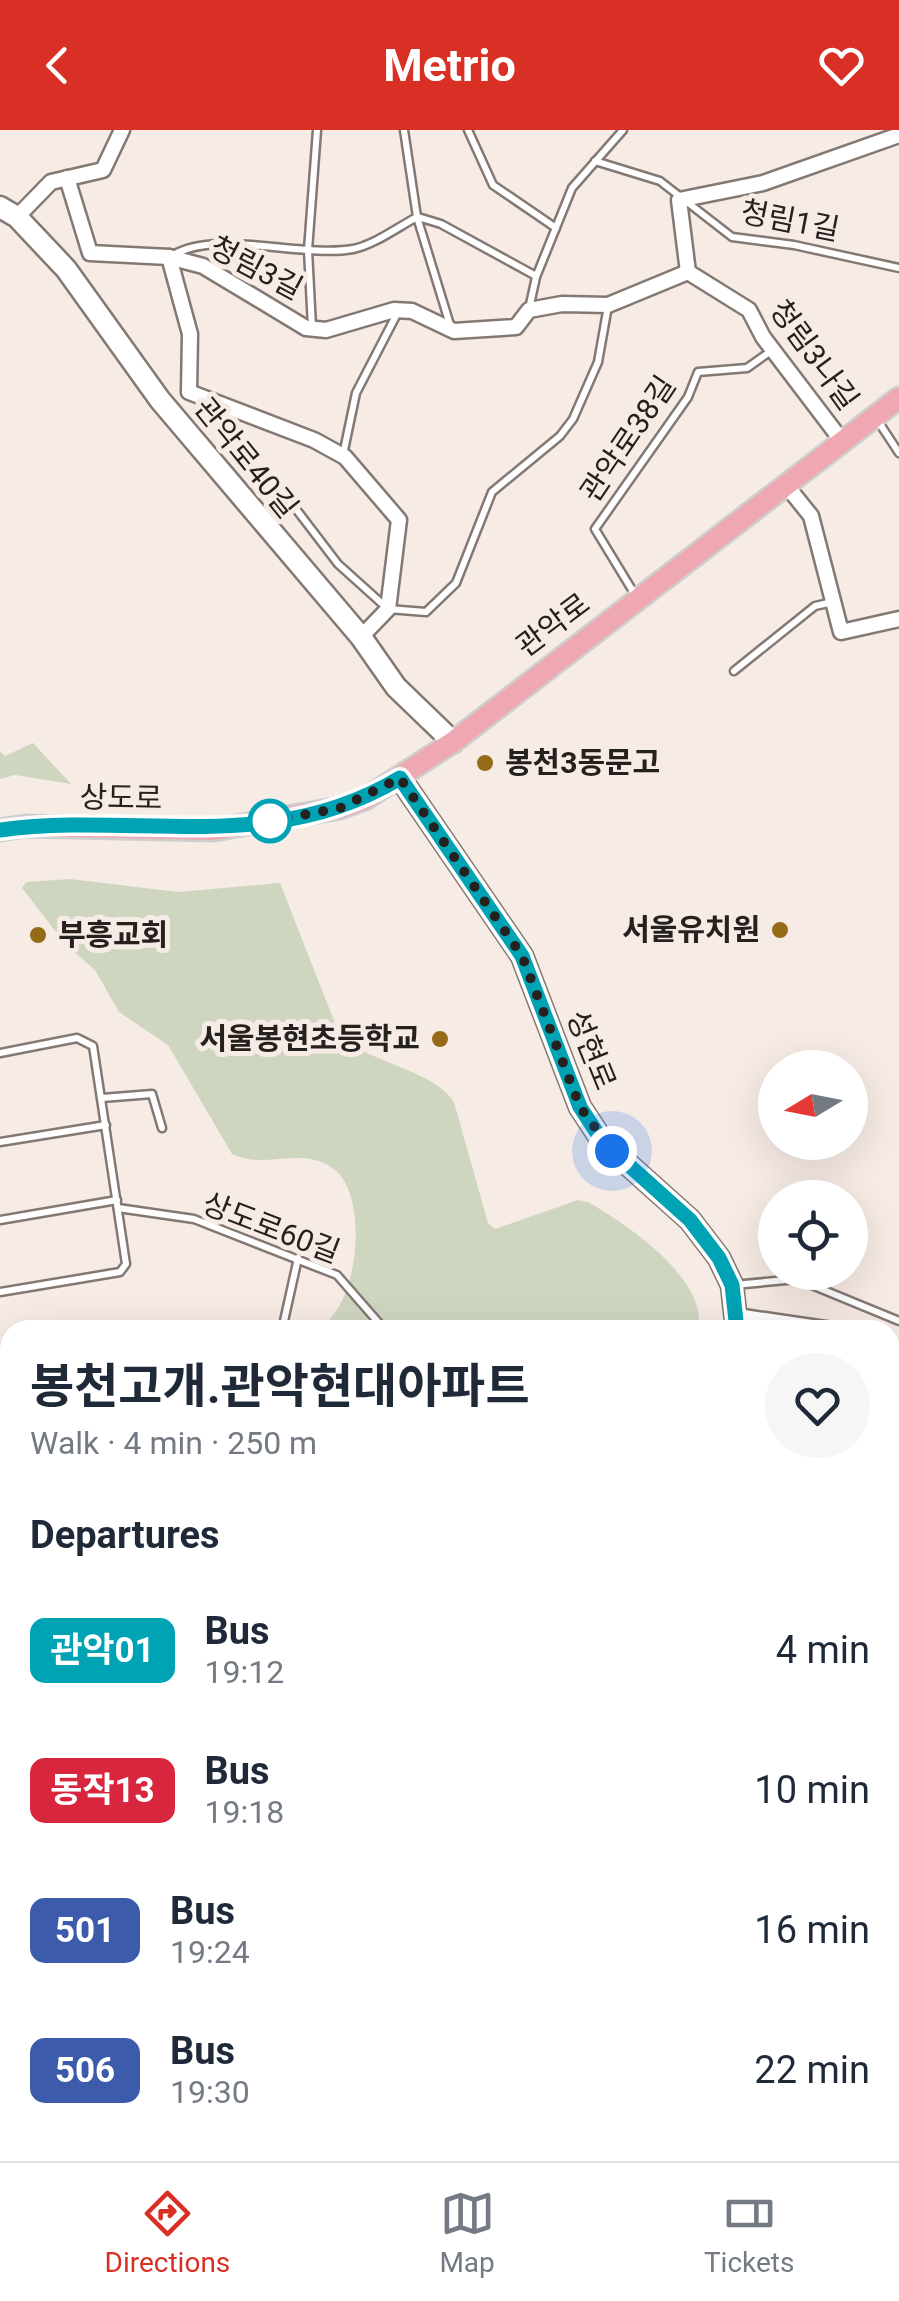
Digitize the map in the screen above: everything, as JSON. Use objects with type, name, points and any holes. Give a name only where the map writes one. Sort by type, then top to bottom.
[{"type":"main road","name":"관악로","points":[[240,827],[340,808],[400,778],[453,742],[899,398]]},
{"type":"main road","name":"상도로","points":[[0,830],[240,827]]},
{"type":"street","points":[[8,212],[50,182],[103,170],[122,130]]},
{"type":"street","points":[[400,310],[470,332],[516,327],[529,310],[562,304],[608,305],[688,272],[680,200],[763,183],[899,134]]},
{"type":"street","name":"청림3길","points":[[67,178],[90,253],[169,257],[203,266],[246,289],[262,304],[312,328],[326,330],[400,310]]},
{"type":"street","name":"관악로40길","points":[[8,212],[66,269],[160,400],[361,637],[396,688],[453,742]]},
{"type":"street","points":[[169,257],[190,334],[190,392],[343,456],[399,520],[388,609],[361,637]]},
{"type":"street","name":"청림3나길","points":[[688,272],[749,310],[773,350],[842,441]]},
{"type":"street","points":[[786,486],[811,516],[840,632],[899,619]]},
{"type":"street","name":"성현로","points":[[400,778],[522,956],[580,1107],[603,1142],[690,1220],[732,1285],[744,1320]]},
{"type":"lane","points":[[312,328],[308,250],[317,130]]},
{"type":"lane","points":[[404,130],[416,217],[451,329]]},
{"type":"lane","points":[[468,130],[493,185],[556,228]]},
{"type":"lane","points":[[529,310],[536,276],[572,188],[623,130]]},
{"type":"lane","name":"청림1길","points":[[595,161],[660,180],[680,200],[732,237],[794,245],[899,268]]},
{"type":"lane","points":[[169,257],[184,248],[214,246],[356,249],[416,217],[442,224],[536,276]]},
{"type":"lane","points":[[270,475],[338,564],[388,609],[426,612],[456,582],[492,492],[560,436],[573,419],[598,362],[608,305]]},
{"type":"lane","points":[[343,456],[356,393],[400,310]]},
{"type":"lane","name":"관악로38길","points":[[638,599],[595,529],[688,397],[698,372],[747,368],[773,350]]},
{"type":"lane","points":[[874,415],[899,454]]},
{"type":"lane","points":[[734,671],[814,606],[835,601]]},
{"type":"lane","points":[[0,1053],[77,1038],[88,1040],[102,1098],[126,1264],[123,1271],[0,1292]]},
{"type":"lane","points":[[102,1098],[152,1094],[162,1128]]},
{"type":"lane","points":[[0,1142],[106,1125]]},
{"type":"lane","name":"상도로60길","points":[[0,1220],[118,1204],[194,1219],[298,1258],[346,1281],[377,1320]]},
{"type":"lane","points":[[284,1320],[298,1258]]},
{"type":"lane","points":[[732,1285],[797,1280],[895,1320]]},
{"type":"green space","points":[[33,743],[71,784],[15,775],[0,779],[0,751],[5,756]]},
{"type":"green space","points":[[70,879],[178,892],[280,883],[340,1036],[368,1054],[432,1082],[454,1102],[488,1223],[495,1229],[578,1200],[588,1202],[642,1238],[678,1273],[691,1291],[698,1320],[329,1320],[340,1305],[354,1258],[356,1231],[346,1185],[335,1170],[310,1159],[258,1160],[232,1154],[168,1045],[119,1012],[95,970],[66,945],[22,888],[26,882]]},
{"type":"bus line","name":"관악01","points":[[0,830],[26,826],[214,830],[240,827],[340,808],[365,799],[400,778],[444,848],[491,905],[522,956],[580,1107],[603,1142],[690,1220],[719,1258],[732,1285],[737,1320]]},
{"type":"place","name":"봉천3동문고","points":[[485,763]]},
{"type":"place","name":"서울유치원","points":[[780,930]]},
{"type":"place","name":"부흥교회","points":[[38,935]]},
{"type":"place","name":"서울봉현초등학교","points":[[440,1039]]},
{"type":"route","points":[[270,821],[340,808],[365,799],[400,778],[444,848],[491,905],[522,956],[580,1107],[612,1151]]}]
